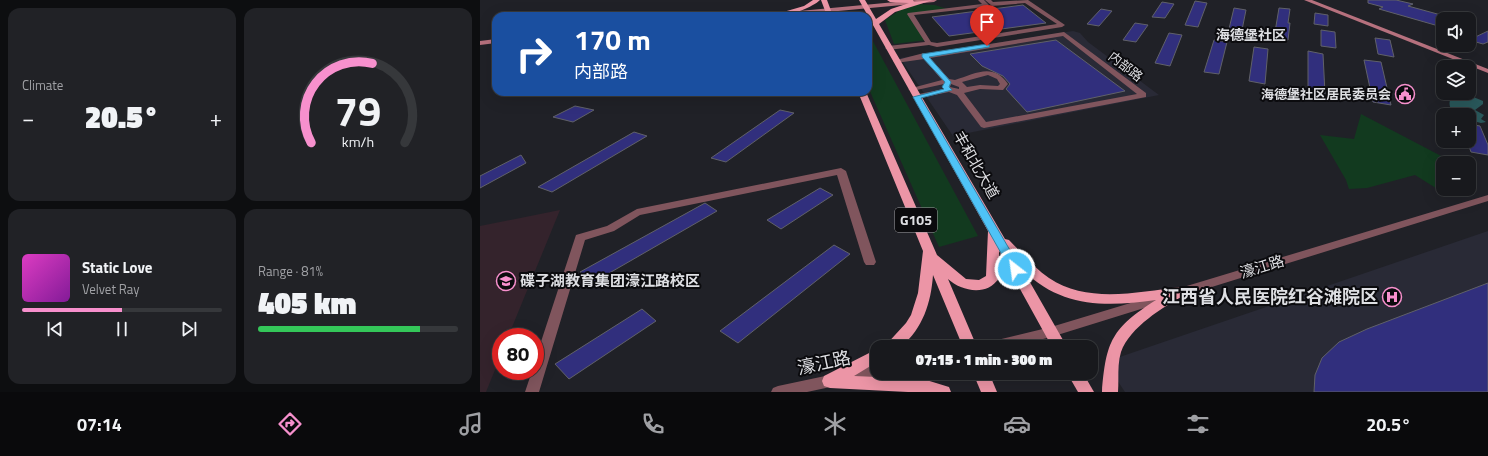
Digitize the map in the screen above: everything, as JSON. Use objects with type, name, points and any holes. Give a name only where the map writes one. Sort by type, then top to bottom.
[{"type":"highway","points":[[787,12],[806,7],[817,0]]},
{"type":"highway","points":[[824,0],[828,12]]},
{"type":"highway","points":[[890,0],[930,0]]},
{"type":"highway","points":[[875,25],[881,16],[888,12],[909,4],[930,0]]},
{"type":"highway","name":"丰和北大道","points":[[863,3],[868,12]]},
{"type":"highway","name":"丰和北大道","points":[[872,20],[1056,340]]},
{"type":"highway","points":[[872,30],[879,32]]},
{"type":"highway","name":"G105","points":[[864,96],[967,340]]},
{"type":"highway","points":[[929,252],[956,280],[966,286],[986,283],[992,278],[994,269],[993,231]]},
{"type":"highway","points":[[993,231],[1037,276],[1051,285],[1069,293],[1112,300],[1180,292]]},
{"type":"highway","points":[[899,340],[912,328],[922,310],[929,252]]},
{"type":"highway","points":[[1110,392],[1114,351],[1122,336],[1142,316],[1180,292]]},
{"type":"highway","points":[[830,381],[870,359]]},
{"type":"highway","points":[[984,380],[989,392]]},
{"type":"highway","points":[[1079,380],[1086,392]]},
{"type":"highway","points":[[830,381],[923,386],[943,392]]},
{"type":"main road","points":[[832,12],[863,3],[934,0]]},
{"type":"main road","points":[[1307,0],[1488,71]]},
{"type":"main road","points":[[1325,0],[1488,64]]},
{"type":"main road","points":[[480,43],[492,42]]},
{"type":"street","points":[[981,0],[989,3]]},
{"type":"street","points":[[888,47],[929,42],[937,45],[1062,25],[1026,0],[989,3],[941,11],[910,14],[929,42]]},
{"type":"street","name":"内部路","points":[[896,61],[1064,34],[1143,95],[984,126],[961,91]]},
{"type":"street","points":[[924,56],[951,82],[962,86],[961,91]]},
{"type":"street","points":[[985,72],[1002,80],[1004,84],[1000,88],[980,87],[961,91],[949,90],[914,93],[985,72]]},
{"type":"street","points":[[949,90],[946,87],[951,82]]},
{"type":"street","points":[[532,392],[580,238],[609,230],[637,212],[841,171],[870,262]]},
{"type":"street","name":"濠江路","points":[[1018,340],[1051,332],[1488,198]]},
{"type":"street","name":"濠江路","points":[[778,392],[870,372]]},
{"type":"shaded area","points":[[1073,31],[1080,33],[1088,42],[1159,95],[953,136],[900,58]]},
{"type":"shaded area","name":"碟子湖教育集团濠江路校区","points":[[560,210],[512,328],[492,328],[492,377],[486,392],[480,392],[480,226]]},
{"type":"shaded area","name":"江西省人民医院红谷滩院区","points":[[1488,231],[1488,392],[1125,392],[1105,362]]},
{"type":"green space","points":[[915,4],[935,5],[947,9],[908,14],[927,40],[894,44],[885,20],[905,7]]},
{"type":"green space","points":[[872,39],[978,236],[939,247],[872,96]]},
{"type":"green space","points":[[1361,114],[1441,156],[1436,156],[1436,188],[1415,175],[1367,188],[1349,189],[1346,180],[1320,135],[1354,139]]},
{"type":"water","points":[[1476,98],[1483,101],[1483,104],[1476,109],[1476,108],[1451,108],[1450,100],[1476,100]]},
{"type":"water","points":[[1476,111],[1484,115],[1481,119],[1486,122],[1476,122]]},
{"type":"building","points":[[1368,0],[1396,0],[1413,4],[1408,6],[1436,14],[1436,25],[1379,9],[1383,7],[1368,3]]},
{"type":"building","points":[[1195,1],[1207,3],[1198,27],[1185,25]]},
{"type":"building","points":[[1162,2],[1174,4],[1165,18],[1152,17]]},
{"type":"building","points":[[1023,5],[1046,23],[949,36],[932,17]]},
{"type":"building","points":[[1234,8],[1246,10],[1241,35],[1228,33]]},
{"type":"building","points":[[1279,8],[1290,9],[1288,40],[1274,38]]},
{"type":"building","points":[[1101,9],[1112,11],[1099,26],[1087,24]]},
{"type":"building","points":[[1315,13],[1328,15],[1328,26],[1314,24]]},
{"type":"building","points":[[1135,23],[1148,25],[1136,42],[1123,40]]},
{"type":"building","points":[[1321,30],[1335,32],[1336,48],[1321,46]]},
{"type":"building","points":[[1488,31],[1488,42],[1483,44],[1476,42],[1476,37]]},
{"type":"building","points":[[1169,33],[1182,35],[1170,66],[1155,63]]},
{"type":"building","points":[[1375,38],[1390,40],[1394,57],[1378,54]]},
{"type":"building","points":[[1056,40],[1125,91],[1027,112],[1006,89],[1010,84],[1003,76],[982,66],[970,54]]},
{"type":"building","points":[[1214,40],[1227,42],[1219,74],[1204,72]]},
{"type":"building","points":[[1254,47],[1268,49],[1265,84],[1249,81]]},
{"type":"building","points":[[1308,51],[1323,54],[1325,94],[1308,91]]},
{"type":"building","points":[[1364,60],[1381,62],[1391,105],[1373,102]]},
{"type":"building","points":[[575,106],[594,110],[573,122],[553,117]]},
{"type":"building","points":[[780,110],[794,113],[726,162],[711,158]]},
{"type":"building","points":[[1476,125],[1480,126],[1488,145],[1488,155],[1471,152],[1470,148],[1476,148]]},
{"type":"building","points":[[634,132],[647,136],[552,192],[538,187]]},
{"type":"building","points":[[521,155],[526,163],[480,188],[480,176]]},
{"type":"building","points":[[820,188],[833,195],[781,229],[767,220]]},
{"type":"building","points":[[705,203],[717,211],[592,283],[580,272]]},
{"type":"building","points":[[834,245],[850,254],[738,343],[720,331]]},
{"type":"building","points":[[1488,283],[1488,392],[1314,392],[1315,375],[1322,358],[1339,342],[1367,329]]},
{"type":"building","points":[[642,309],[656,321],[569,379],[555,364]]},
{"type":"place","name":"海德堡社区居民委员会","points":[[1405,94]]},
{"type":"place","name":"碟子湖教育集团濠江路校区","points":[[506,281]]},
{"type":"place","name":"江西省人民医院红谷滩院区","points":[[1392,297]]},
{"type":"district","name":"海德堡社区","points":[[1251,35]]},
{"type":"route","points":[[987,46],[924,56],[948,82],[946,87],[949,90],[916,97],[1015,269]]}]
